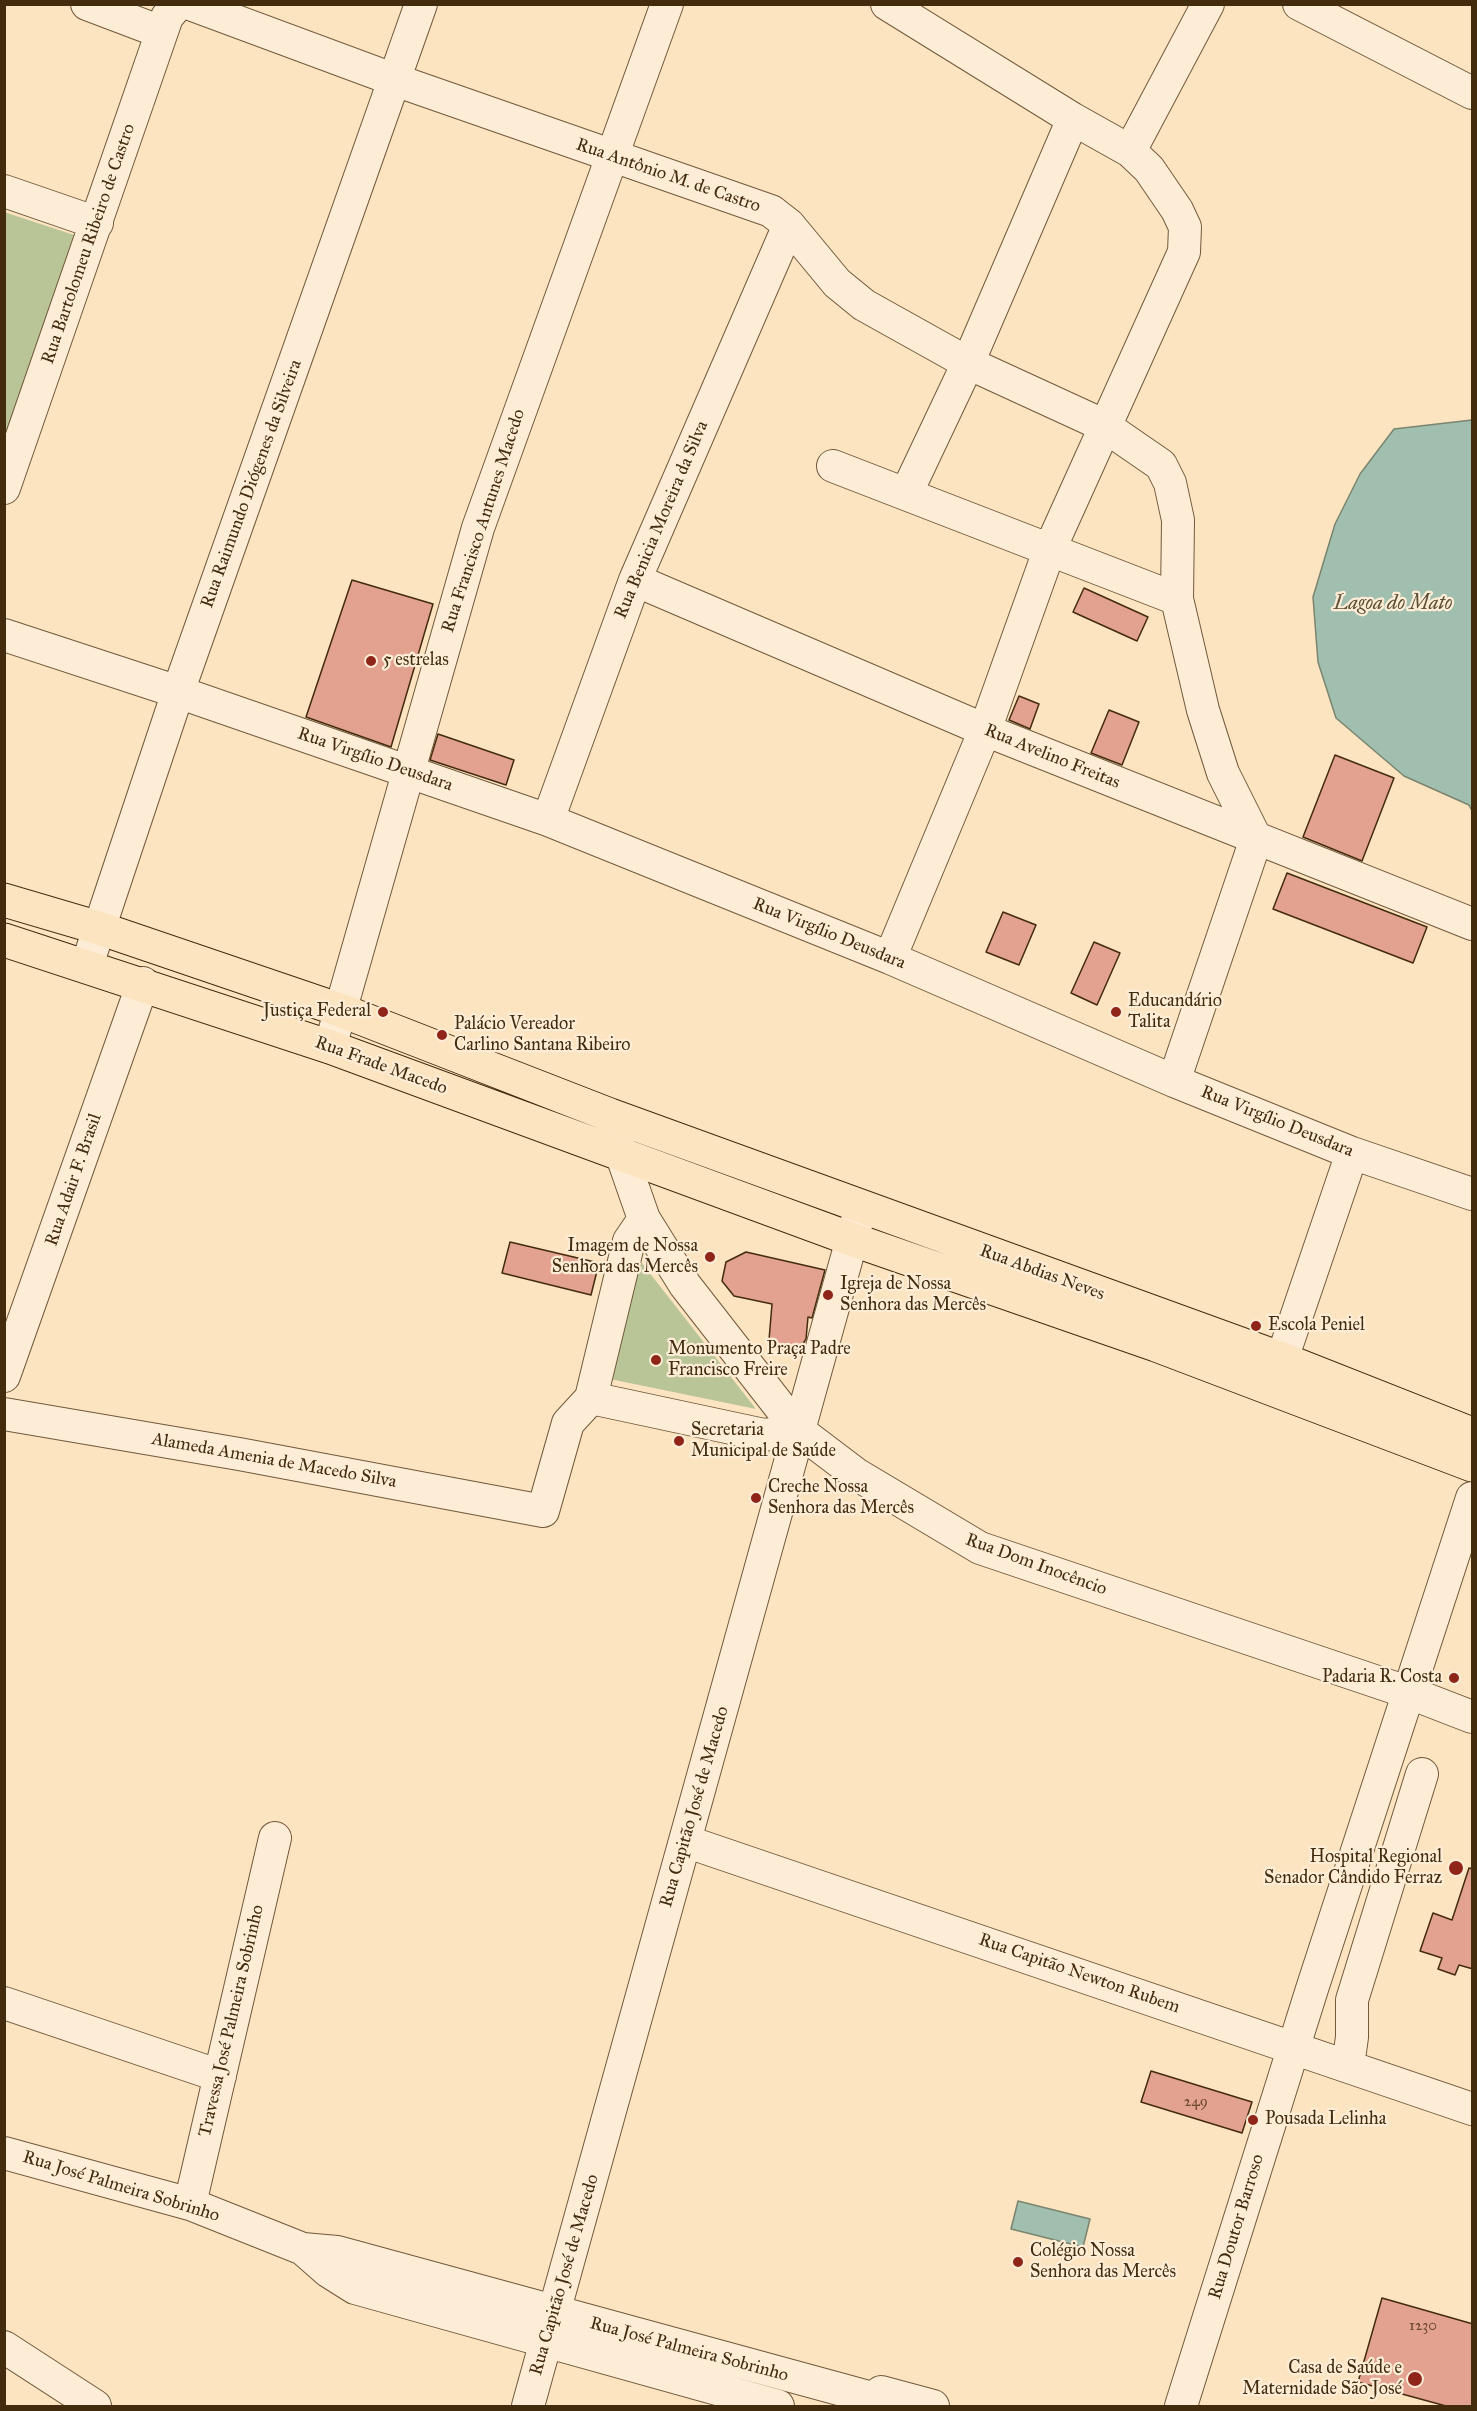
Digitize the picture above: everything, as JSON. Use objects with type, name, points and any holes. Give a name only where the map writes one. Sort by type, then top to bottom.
[{"type":"main road","name":"Rua Frade Macedo","points":[[4,900],[99,928],[340,1010],[610,1114]]},
{"type":"main road","name":"Rua Frade Macedo","points":[[4,940],[143,983],[330,1047],[620,1153]]},
{"type":"main road","name":"Rua Abdias Neves","points":[[610,1114],[861,1207],[1473,1465]]},
{"type":"main road","name":"Rua Abdias Neves","points":[[620,1153],[851,1239],[1161,1332],[1282,1359],[1473,1434]]},
{"type":"street","points":[[87,4],[161,33]]},
{"type":"street","name":"Rua Bartolomeu Ribeiro de Castro","points":[[4,488],[161,33],[167,17],[178,4]]},
{"type":"street","name":"Rua Antônio M. de Castro","points":[[190,4],[395,80],[771,211],[789,225],[837,283],[864,305],[968,363],[1103,425],[1161,465],[1170,483],[1178,520],[1177,599]]},
{"type":"street","name":"Rua Raimundo Diógenes da Silveira","points":[[87,965],[178,692],[421,4]]},
{"type":"street","name":"Rua Francisco Antunes Macedo","points":[[330,1047],[478,528],[667,4]]},
{"type":"street","points":[[887,4],[1130,152],[1149,169],[1177,210],[1185,227],[1186,245],[1103,425],[1049,550],[985,730],[890,958]]},
{"type":"street","points":[[1130,152],[1208,4]]},
{"type":"street","points":[[1299,4],[1473,93]]},
{"type":"street","points":[[906,494],[968,363],[1073,119]]},
{"type":"street","points":[[4,191],[97,223]]},
{"type":"street","name":"Rua Benicia Moreira da Silva","points":[[548,820],[635,580],[789,225]]},
{"type":"street","points":[[833,466],[1177,599],[1203,710],[1223,773],[1256,839],[1174,1081]]},
{"type":"street","name":"Rua Avelino Freitas","points":[[635,580],[985,730],[1473,924]]},
{"type":"street","name":"Rua Virgílio Deusdara","points":[[4,635],[178,692],[548,820],[890,958],[1174,1081],[1352,1153],[1473,1194]]},
{"type":"street","name":"Rua Adair F. Brasil","points":[[4,1376],[143,983]]},
{"type":"street","name":"Rua Dom Inocêncio","points":[[610,1114],[620,1153],[644,1219],[685,1285],[798,1430],[856,1474],[980,1548],[1410,1693],[1473,1717]]},
{"type":"street","points":[[1282,1359],[1352,1153]]},
{"type":"street","name":"Rua Capitão José de Macedo","points":[[528,2406],[546,2343],[565,2312],[685,1841],[861,1207]]},
{"type":"street","points":[[644,1219],[629,1241],[591,1398],[764,1435],[798,1430]]},
{"type":"street","name":"Alameda Amenia de Macedo Silva","points":[[4,1414],[251,1456],[543,1511],[568,1423],[591,1398]]},
{"type":"street","name":"Rua Doutor Barroso","points":[[1181,2406],[1294,2047],[1473,1498]]},
{"type":"street","points":[[1348,2066],[1352,2037],[1352,2000],[1422,1774]]},
{"type":"street","name":"Travessa José Palmeira Sobrinho","points":[[190,2205],[275,1838]]},
{"type":"street","name":"Rua Capitão Newton Rubem","points":[[685,1841],[1473,2109]]},
{"type":"street","points":[[4,2003],[220,2076]]},
{"type":"street","name":"Rua José Palmeira Sobrinho","points":[[4,2153],[190,2205],[303,2249],[337,2252],[565,2312],[789,2377],[901,2406]]},
{"type":"street","name":"Rua José Palmeira Sobrinho","points":[[303,2249],[328,2271],[355,2288],[779,2406]]},
{"type":"street","points":[[565,2312],[933,2406]]},
{"type":"street","points":[[4,2347],[95,2406]]},
{"type":"street","points":[[779,2406],[789,2377]]},
{"type":"green space","points":[[4,212],[74,235],[5,438]]},
{"type":"green space","points":[[634,1253],[756,1409],[605,1378]]},
{"type":"water","name":"Lagoa do Mato","points":[[1472,420],[1472,811],[1469,805],[1404,776],[1336,718],[1318,662],[1313,597],[1335,524],[1360,474],[1394,429]]},
{"type":"water","points":[[1018,2201],[1090,2219],[1083,2247],[1011,2229]]},
{"type":"building","name":"5 estrelas","points":[[352,580],[433,604],[391,747],[306,717]]},
{"type":"building","points":[[1084,588],[1148,617],[1137,641],[1073,612]]},
{"type":"building","points":[[1019,696],[1039,704],[1030,729],[1009,720]]},
{"type":"building","points":[[1109,710],[1139,722],[1122,765],[1091,753]]},
{"type":"building","points":[[438,734],[514,760],[506,785],[430,760]]},
{"type":"building","points":[[1335,755],[1394,778],[1362,861],[1303,837]]},
{"type":"building","points":[[1287,873],[1427,927],[1413,963],[1273,909]]},
{"type":"building","points":[[1003,912],[1036,925],[1019,965],[986,952]]},
{"type":"building","points":[[1094,942],[1120,953],[1097,1005],[1071,993]]},
{"type":"building","points":[[510,1242],[599,1263],[591,1295],[502,1273]]},
{"type":"building","points":[[746,1252],[825,1270],[812,1318],[808,1317],[806,1339],[801,1347],[792,1352],[778,1349],[769,1340],[772,1304],[734,1296],[722,1281],[726,1262]]},
{"type":"building","points":[[1469,1868],[1473,1869],[1473,1969],[1459,1965],[1455,1975],[1438,1969],[1442,1958],[1420,1951],[1433,1913],[1452,1920]]},
{"type":"building","points":[[1151,2071],[1252,2102],[1242,2133],[1141,2102]]},
{"type":"building","points":[[1382,2298],[1473,2324],[1473,2406],[1446,2406],[1358,2382]]},
{"type":"place","name":"5 estrelas","points":[[371,661]]},
{"type":"place","name":"Justiça Federal","points":[[383,1012]]},
{"type":"place","name":"Educandário Talita","points":[[1116,1012]]},
{"type":"place","name":"Palácio Vereador Carlino Santana Ribeiro","points":[[442,1035]]},
{"type":"place","name":"Imagem de Nossa Senhora das Mercês","points":[[710,1257]]},
{"type":"place","name":"Igreja de Nossa Senhora das Mercês","points":[[828,1295]]},
{"type":"place","name":"Escola Peniel","points":[[1256,1326]]},
{"type":"place","name":"Monumento Praça Padre Francisco Freire","points":[[656,1360]]},
{"type":"place","name":"Secretaria Municipal de Saúde","points":[[679,1441]]},
{"type":"place","name":"Creche Nossa Senhora das Mercês","points":[[756,1498]]},
{"type":"place","name":"Padaria R. Costa","points":[[1454,1678]]},
{"type":"place","name":"Hospital Regional Senador Cândido Ferraz","points":[[1456,1868]]},
{"type":"place","name":"Pousada Lelinha","points":[[1253,2120]]},
{"type":"place","name":"Colégio Nossa Senhora das Mercês","points":[[1018,2262]]},
{"type":"place","name":"Casa de Saúde e Maternidade São José","points":[[1415,2379]]}]
